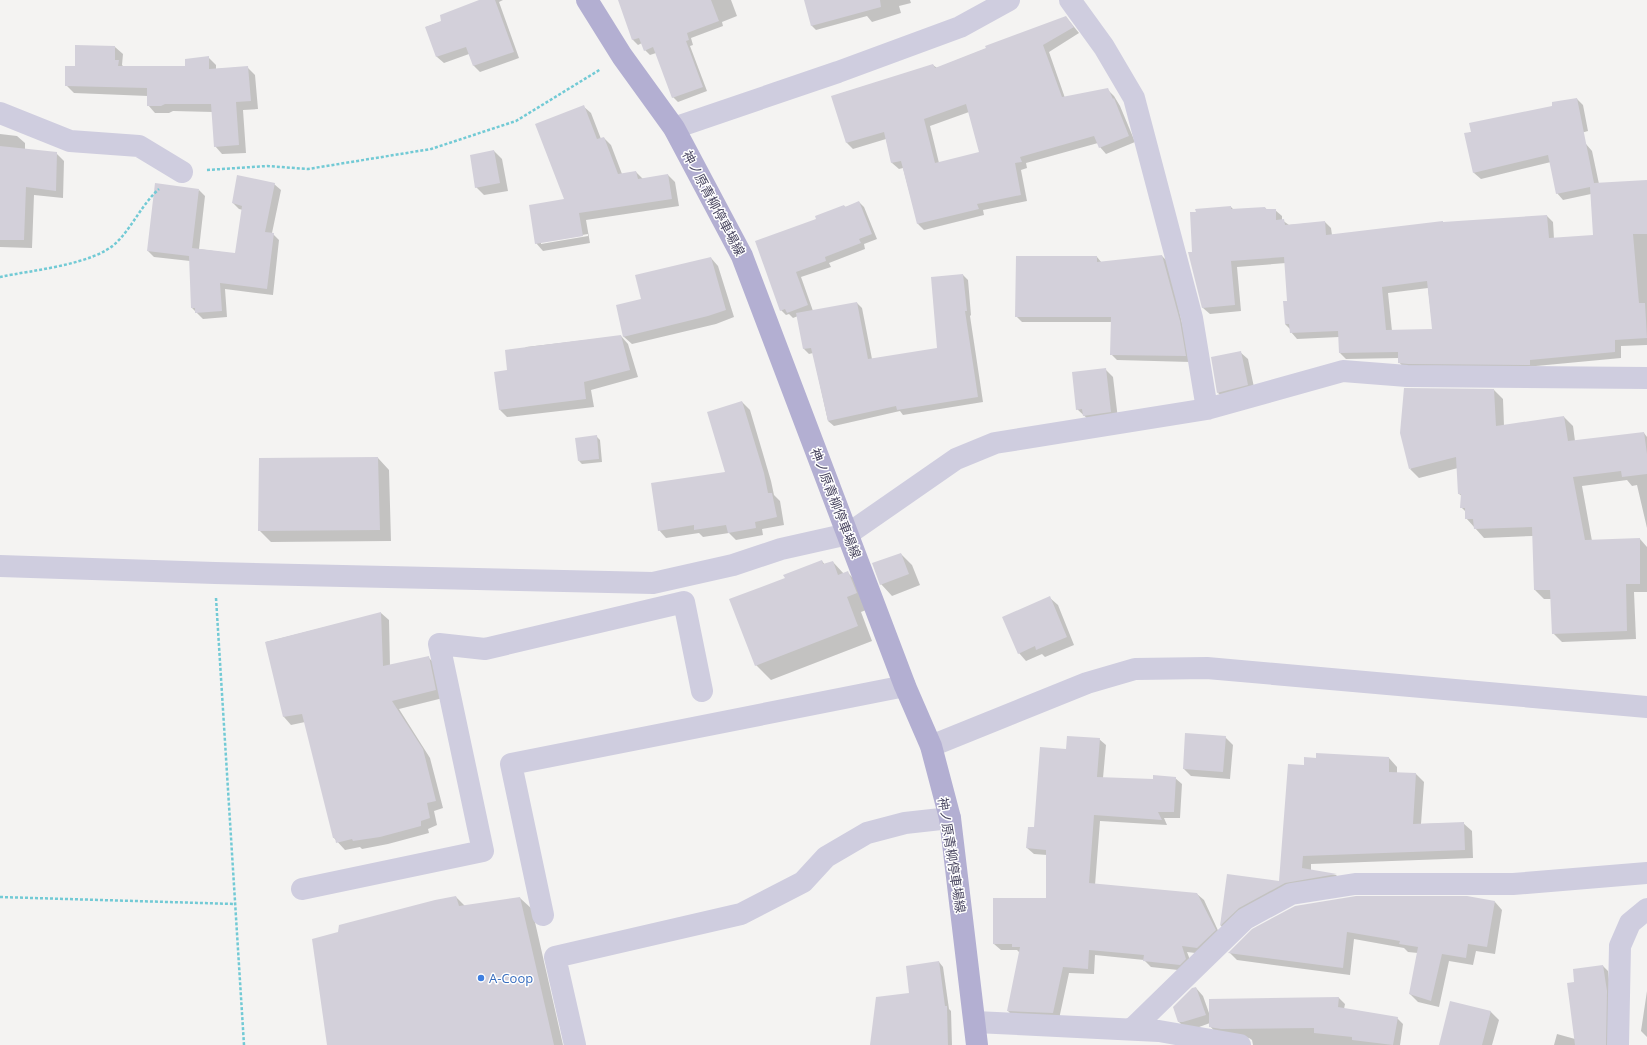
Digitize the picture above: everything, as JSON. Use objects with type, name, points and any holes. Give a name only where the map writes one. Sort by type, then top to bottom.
[{"type":"main road","name":"神ノ原青柳停車場線","points":[[587,0],[622,56],[674,128],[742,256],[905,686],[931,746],[950,818],[977,1045]]},
{"type":"street","points":[[674,128],[838,72],[960,28],[1009,0]]},
{"type":"street","points":[[1070,0],[1104,47],[1134,98],[1192,318],[1207,409]]},
{"type":"street","points":[[0,113],[70,141],[139,146],[182,172]]},
{"type":"street","points":[[0,566],[215,573],[653,583],[734,565],[781,549],[848,534],[956,459],[995,444],[1207,409],[1343,371],[1407,376],[1647,378]]},
{"type":"street","points":[[653,583],[657,609]]},
{"type":"street","points":[[302,889],[483,851],[439,644],[485,649],[684,602],[702,691]]},
{"type":"street","points":[[931,746],[1087,683],[1135,669],[1207,668],[1647,707]]},
{"type":"street","points":[[543,915],[511,764],[905,686]]},
{"type":"street","points":[[575,1045],[555,957],[741,914],[803,882],[826,857],[867,833],[905,823],[950,818]]},
{"type":"street","points":[[1132,1029],[1245,918],[1291,894],[1355,884],[1513,884],[1647,874]]},
{"type":"street","points":[[1618,1045],[1620,946],[1630,923],[1647,909]]},
{"type":"street","points":[[975,1022],[1159,1031],[1240,1045]]},
{"type":"path","points":[[0,277],[78,261],[101,253],[117,242],[158,190],[182,172],[267,166],[308,170],[431,150],[516,121],[622,56]]},
{"type":"path","points":[[215,573],[244,1045]]},
{"type":"path","points":[[0,897],[236,904]]},
{"type":"building","points":[[479,0],[495,0],[514,52],[473,66],[466,47],[436,57],[425,27],[441,21],[440,15]]},
{"type":"building","points":[[618,0],[711,0],[719,21],[687,33],[689,40],[686,41],[703,87],[672,98],[653,47],[644,51],[639,38],[632,40]]},
{"type":"building","points":[[804,0],[880,0],[881,7],[811,26]]},
{"type":"building","points":[[1066,16],[1074,27],[1043,45],[1062,97],[1108,88],[1113,99],[1114,98],[1129,136],[1099,148],[1094,136],[1020,157],[1022,162],[1015,163],[1021,195],[977,204],[979,209],[917,224],[901,161],[891,163],[884,132],[846,143],[831,96],[933,64],[935,68],[986,48],[985,46]],"holes":[[[966,104],[979,152],[935,163],[924,119]]]},
{"type":"building","points":[[75,45],[115,46],[115,60],[119,60],[118,66],[185,66],[185,59],[209,56],[209,69],[248,66],[251,101],[236,102],[239,145],[214,147],[211,104],[165,104],[161,106],[147,106],[147,88],[65,86],[65,66],[75,66]]},
{"type":"building","points":[[1577,98],[1594,183],[1647,180],[1647,234],[1633,234],[1639,303],[1645,303],[1647,338],[1615,340],[1615,352],[1530,360],[1530,365],[1408,364],[1398,363],[1398,352],[1339,353],[1338,331],[1290,333],[1289,324],[1285,324],[1283,301],[1287,301],[1284,257],[1231,261],[1235,305],[1202,308],[1188,252],[1192,252],[1190,212],[1196,212],[1195,209],[1231,206],[1231,209],[1265,207],[1266,209],[1276,209],[1276,220],[1284,219],[1285,225],[1325,221],[1326,235],[1443,221],[1547,215],[1549,238],[1593,235],[1590,187],[1556,194],[1548,155],[1473,173],[1464,133],[1471,132],[1469,123],[1552,106],[1552,102]],"holes":[[[1427,281],[1432,329],[1386,330],[1382,287]]]},
{"type":"building","points":[[584,105],[597,139],[604,137],[618,174],[636,171],[638,179],[668,174],[672,199],[579,213],[583,236],[535,244],[529,205],[564,199],[535,124]]},
{"type":"building","points":[[0,146],[57,152],[56,191],[26,187],[24,240],[0,240]]},
{"type":"building","points":[[494,150],[500,183],[475,188],[470,155]]},
{"type":"building","points":[[237,175],[275,183],[265,232],[274,233],[267,289],[220,283],[222,311],[195,313],[195,308],[191,308],[189,256],[147,251],[155,183],[199,189],[192,248],[235,253],[242,206],[232,203]]},
{"type":"building","points":[[859,201],[872,234],[859,239],[861,243],[825,257],[826,261],[796,272],[808,305],[787,313],[785,309],[780,311],[755,241],[816,219],[815,216]]},
{"type":"building","points":[[1162,255],[1180,321],[1186,356],[1110,355],[1111,317],[1015,317],[1016,256],[1097,256],[1097,262]]},
{"type":"building","points":[[711,257],[726,310],[708,316],[623,337],[616,305],[641,299],[635,275]]},
{"type":"building","points":[[963,274],[967,311],[965,311],[978,397],[897,410],[896,406],[828,421],[811,348],[803,349],[796,313],[857,302],[868,359],[937,348],[931,277]]},
{"type":"building","points":[[621,335],[630,370],[584,382],[586,399],[499,410],[494,372],[507,370],[505,350]]},
{"type":"building","points":[[1241,351],[1248,385],[1217,393],[1211,357]]},
{"type":"building","points":[[1106,368],[1111,412],[1083,416],[1082,409],[1076,410],[1072,372]]},
{"type":"building","points":[[1404,388],[1494,389],[1496,426],[1564,416],[1568,441],[1644,432],[1647,454],[1647,474],[1622,477],[1621,471],[1573,477],[1585,540],[1640,538],[1640,584],[1626,584],[1627,631],[1552,634],[1550,590],[1534,590],[1532,527],[1474,529],[1473,519],[1465,519],[1465,508],[1460,508],[1461,494],[1458,494],[1456,457],[1409,469],[1400,433]]},
{"type":"building","points":[[742,401],[764,473],[768,493],[772,493],[777,517],[755,522],[756,528],[728,533],[726,525],[694,530],[694,525],[658,531],[651,483],[725,472],[707,412]]},
{"type":"building","points":[[597,435],[599,459],[578,461],[575,438]]},
{"type":"building","points":[[378,457],[380,530],[258,531],[259,458]]},
{"type":"building","points":[[901,553],[909,574],[880,585],[872,563]]},
{"type":"building","points":[[822,560],[823,564],[833,561],[838,575],[848,571],[857,593],[847,597],[858,626],[755,666],[729,599],[785,578],[783,575]]},
{"type":"building","points":[[1050,596],[1067,637],[1036,650],[1035,646],[1018,654],[1002,617]]},
{"type":"building","points":[[381,612],[383,666],[429,656],[436,690],[392,701],[423,749],[436,801],[427,803],[430,818],[421,821],[421,826],[380,837],[353,841],[352,839],[336,843],[335,838],[333,838],[302,714],[283,717],[265,642]]},
{"type":"building","points":[[1185,733],[1226,736],[1223,772],[1183,769]]},
{"type":"building","points":[[1067,736],[1100,738],[1097,777],[1153,779],[1153,775],[1176,777],[1174,812],[1158,812],[1162,820],[1094,815],[1089,883],[1197,893],[1216,930],[1197,948],[1182,946],[1186,959],[1180,965],[1143,961],[1144,955],[1089,950],[1088,969],[1063,967],[1053,1013],[1007,1011],[1020,947],[1012,947],[1012,944],[993,944],[993,898],[1046,898],[1046,850],[1026,848],[1028,827],[1034,827],[1040,747],[1066,749]]},
{"type":"building","points":[[1316,753],[1389,757],[1389,772],[1416,773],[1413,824],[1464,822],[1465,850],[1303,856],[1302,868],[1337,874],[1285,883],[1239,908],[1220,926],[1227,874],[1279,881],[1288,764],[1304,765],[1304,757],[1316,758]]},
{"type":"building","points":[[456,896],[459,906],[520,897],[554,1045],[327,1045],[312,939],[338,932],[339,925]]},
{"type":"building","points":[[1356,896],[1467,896],[1495,901],[1487,947],[1468,944],[1466,958],[1442,954],[1431,1001],[1409,994],[1418,947],[1399,944],[1400,941],[1347,932],[1343,968],[1228,953],[1252,929],[1295,906]]},
{"type":"building","points":[[939,961],[945,1006],[947,1006],[948,1045],[870,1045],[876,997],[909,993],[906,966]]},
{"type":"building","points":[[1603,965],[1607,991],[1606,1045],[1575,1045],[1567,983],[1574,982],[1573,969]]},
{"type":"building","points":[[1196,987],[1206,1015],[1183,1022],[1178,1022],[1173,1007],[1192,988]]},
{"type":"building","points":[[1339,997],[1338,1007],[1398,1017],[1393,1045],[1352,1040],[1352,1037],[1314,1033],[1314,1028],[1221,1029],[1209,1027],[1209,999]]},
{"type":"building","points":[[1450,1001],[1491,1011],[1482,1045],[1439,1045]]},
{"type":"place","name":"A-Coop","points":[[481,978]]}]
